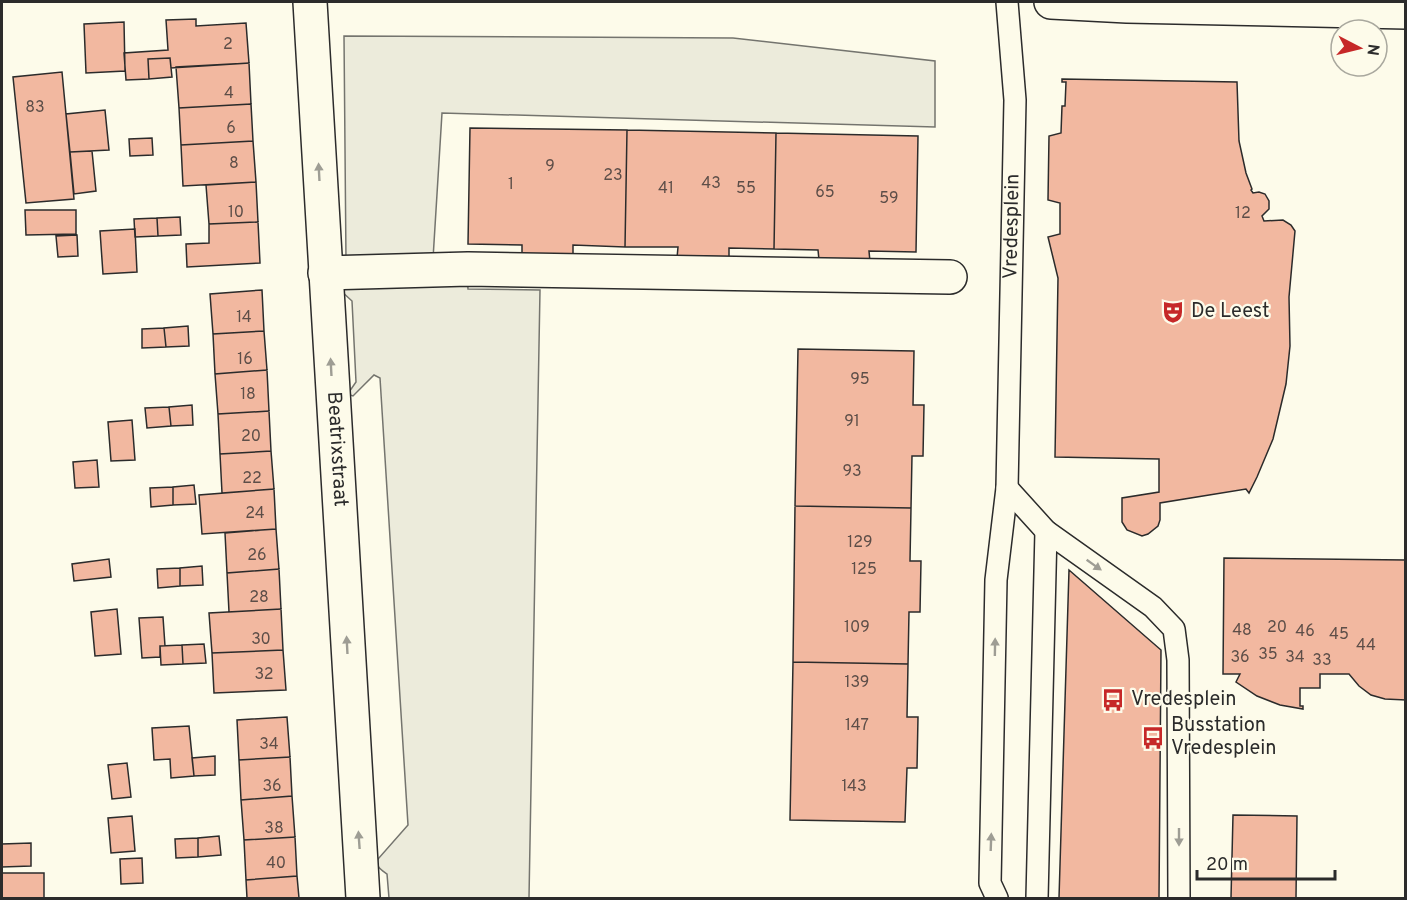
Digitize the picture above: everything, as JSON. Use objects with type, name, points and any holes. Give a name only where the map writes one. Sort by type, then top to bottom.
[{"type":"street","name":"Beatrixstraat","points":[[310,2],[363,898]]},
{"type":"street","points":[[1051,2],[1127,6],[1406,12]]},
{"type":"street","points":[[325,273],[468,269],[950,277]]},
{"type":"lane","name":"Vredesplein","points":[[997,898],[990,883],[996,580],[1007,488],[1015,100],[1007,2]]},
{"type":"lane","points":[[1007,488],[1046,531],[1153,607],[1174,629],[1178,660],[1179,898]]},
{"type":"lane","points":[[1037,898],[1046,531]]},
{"type":"shaded area","points":[[344,36],[733,38],[935,61],[935,127],[442,113],[433,259],[346,260]]},
{"type":"shaded area","points":[[467,272],[468,289],[540,290],[529,898],[389,898],[387,874],[379,868],[378,859],[408,825],[380,378],[374,375],[353,396],[350,395],[349,392],[356,382],[352,301],[340,290],[340,276]]},
{"type":"building","points":[[196,19],[196,26],[246,23],[249,63],[171,68],[170,58],[148,59],[149,79],[126,80],[124,53],[168,50],[166,20]]},
{"type":"building","points":[[124,22],[125,71],[86,73],[84,24]]},
{"type":"building","points":[[170,58],[172,77],[149,79],[148,59]]},
{"type":"building","points":[[249,63],[251,104],[179,108],[176,67]]},
{"type":"building","points":[[62,72],[74,199],[26,203],[13,77]]},
{"type":"building","name":"De Leest","points":[[1062,79],[1237,82],[1239,141],[1251,190],[1253,193],[1265,194],[1269,201],[1269,209],[1262,216],[1264,221],[1283,220],[1295,231],[1289,297],[1290,346],[1286,384],[1273,439],[1249,493],[1246,489],[1160,503],[1158,526],[1142,536],[1127,530],[1122,522],[1122,498],[1159,492],[1159,459],[1055,457],[1058,278],[1048,237],[1060,234],[1060,203],[1048,200],[1049,136],[1061,133],[1066,82],[1062,82]]},
{"type":"building","points":[[251,104],[253,141],[181,145],[179,108]]},
{"type":"building","points":[[105,110],[109,150],[70,152],[66,114]]},
{"type":"building","points":[[470,128],[627,130],[625,247],[573,245],[573,256],[522,256],[522,245],[468,244]]},
{"type":"building","points":[[627,130],[776,133],[774,249],[729,248],[729,259],[677,258],[678,247],[625,247]]},
{"type":"building","points":[[776,133],[918,136],[916,252],[869,251],[870,262],[819,260],[818,250],[774,249]]},
{"type":"building","points":[[152,138],[153,155],[130,156],[129,139]]},
{"type":"building","points":[[253,141],[256,182],[183,186],[181,145]]},
{"type":"building","points":[[92,151],[96,191],[74,194],[70,152]]},
{"type":"building","points":[[256,182],[258,222],[209,224],[206,185]]},
{"type":"building","points":[[25,210],[76,210],[76,234],[26,235]]},
{"type":"building","points":[[180,217],[181,235],[158,236],[157,218]]},
{"type":"building","points":[[157,218],[158,236],[135,237],[134,219]]},
{"type":"building","points":[[258,222],[260,263],[187,267],[186,244],[209,243],[209,224]]},
{"type":"building","points":[[135,229],[137,272],[103,274],[100,231]]},
{"type":"building","points":[[77,235],[78,256],[58,257],[56,236]]},
{"type":"building","points":[[262,290],[264,331],[213,334],[210,294]]},
{"type":"building","points":[[188,326],[189,346],[166,347],[164,328]]},
{"type":"building","points":[[164,328],[166,347],[142,348],[142,329]]},
{"type":"building","points":[[264,331],[267,370],[215,374],[213,334]]},
{"type":"building","points":[[798,349],[914,351],[913,405],[924,405],[923,456],[912,456],[911,508],[795,506]]},
{"type":"building","points":[[267,370],[269,411],[218,414],[215,374]]},
{"type":"building","points":[[192,405],[193,425],[171,426],[169,407]]},
{"type":"building","points":[[169,407],[171,426],[147,428],[145,408]]},
{"type":"building","points":[[269,411],[271,451],[220,454],[218,414]]},
{"type":"building","points":[[132,420],[135,460],[111,461],[108,422]]},
{"type":"building","points":[[271,451],[274,489],[222,493],[220,454]]},
{"type":"building","points":[[97,460],[99,487],[75,488],[73,462]]},
{"type":"building","points":[[194,485],[196,504],[173,505],[173,487]]},
{"type":"building","points":[[173,487],[173,505],[151,507],[150,488]]},
{"type":"building","points":[[274,489],[276,529],[202,534],[199,495]]},
{"type":"building","points":[[795,506],[911,508],[910,561],[921,561],[920,612],[909,612],[908,664],[793,662]]},
{"type":"building","points":[[276,529],[279,569],[227,573],[225,533]]},
{"type":"building","points":[[1224,558],[1406,560],[1406,700],[1385,699],[1371,695],[1349,674],[1320,674],[1320,688],[1300,688],[1300,706],[1303,706],[1303,709],[1280,705],[1257,696],[1236,682],[1240,674],[1223,674]]},
{"type":"building","points":[[109,559],[111,577],[74,581],[72,564]]},
{"type":"building","points":[[202,566],[203,585],[180,586],[180,568]]},
{"type":"building","points":[[180,568],[180,586],[158,588],[157,569]]},
{"type":"building","points":[[279,569],[281,609],[229,612],[227,573]]},
{"type":"building","name":"Vredesplein","points":[[1069,570],[1161,650],[1159,898],[1059,898]]},
{"type":"building","points":[[117,609],[121,654],[95,656],[91,612]]},
{"type":"building","points":[[281,609],[283,650],[212,653],[209,613]]},
{"type":"building","points":[[163,617],[165,646],[160,646],[160,657],[142,658],[139,618]]},
{"type":"building","points":[[204,644],[206,663],[183,664],[182,645]]},
{"type":"building","points":[[182,645],[183,664],[161,665],[160,646]]},
{"type":"building","points":[[283,650],[286,690],[214,693],[212,653]]},
{"type":"building","points":[[793,662],[908,664],[907,717],[918,717],[917,768],[907,768],[905,822],[790,820]]},
{"type":"building","points":[[287,717],[290,757],[239,760],[237,720]]},
{"type":"building","points":[[189,726],[194,776],[171,778],[170,759],[154,760],[152,728]]},
{"type":"building","points":[[215,756],[215,775],[194,776],[192,758]]},
{"type":"building","points":[[290,757],[292,796],[241,800],[239,760]]},
{"type":"building","points":[[127,763],[131,797],[112,799],[108,765]]},
{"type":"building","points":[[292,796],[295,837],[244,840],[241,800]]},
{"type":"building","points":[[1233,815],[1297,816],[1296,898],[1231,898]]},
{"type":"building","points":[[132,816],[135,851],[111,853],[108,818]]},
{"type":"building","points":[[219,836],[221,855],[198,857],[198,838]]},
{"type":"building","points":[[295,837],[297,876],[246,880],[244,840]]},
{"type":"building","points":[[198,838],[198,857],[176,858],[175,839]]},
{"type":"building","points":[[31,843],[31,866],[2,867],[2,844]]},
{"type":"building","points":[[142,858],[143,883],[121,884],[120,859]]},
{"type":"building","points":[[2,873],[44,873],[44,898],[2,898]]},
{"type":"building","points":[[297,876],[299,898],[247,898],[246,880]]},
{"type":"place","name":"De Leest","points":[[1173,312]]},
{"type":"place","name":"Vredesplein","points":[[1113,700]]},
{"type":"place","name":"Busstation Vredesplein","points":[[1153,738]]}]
